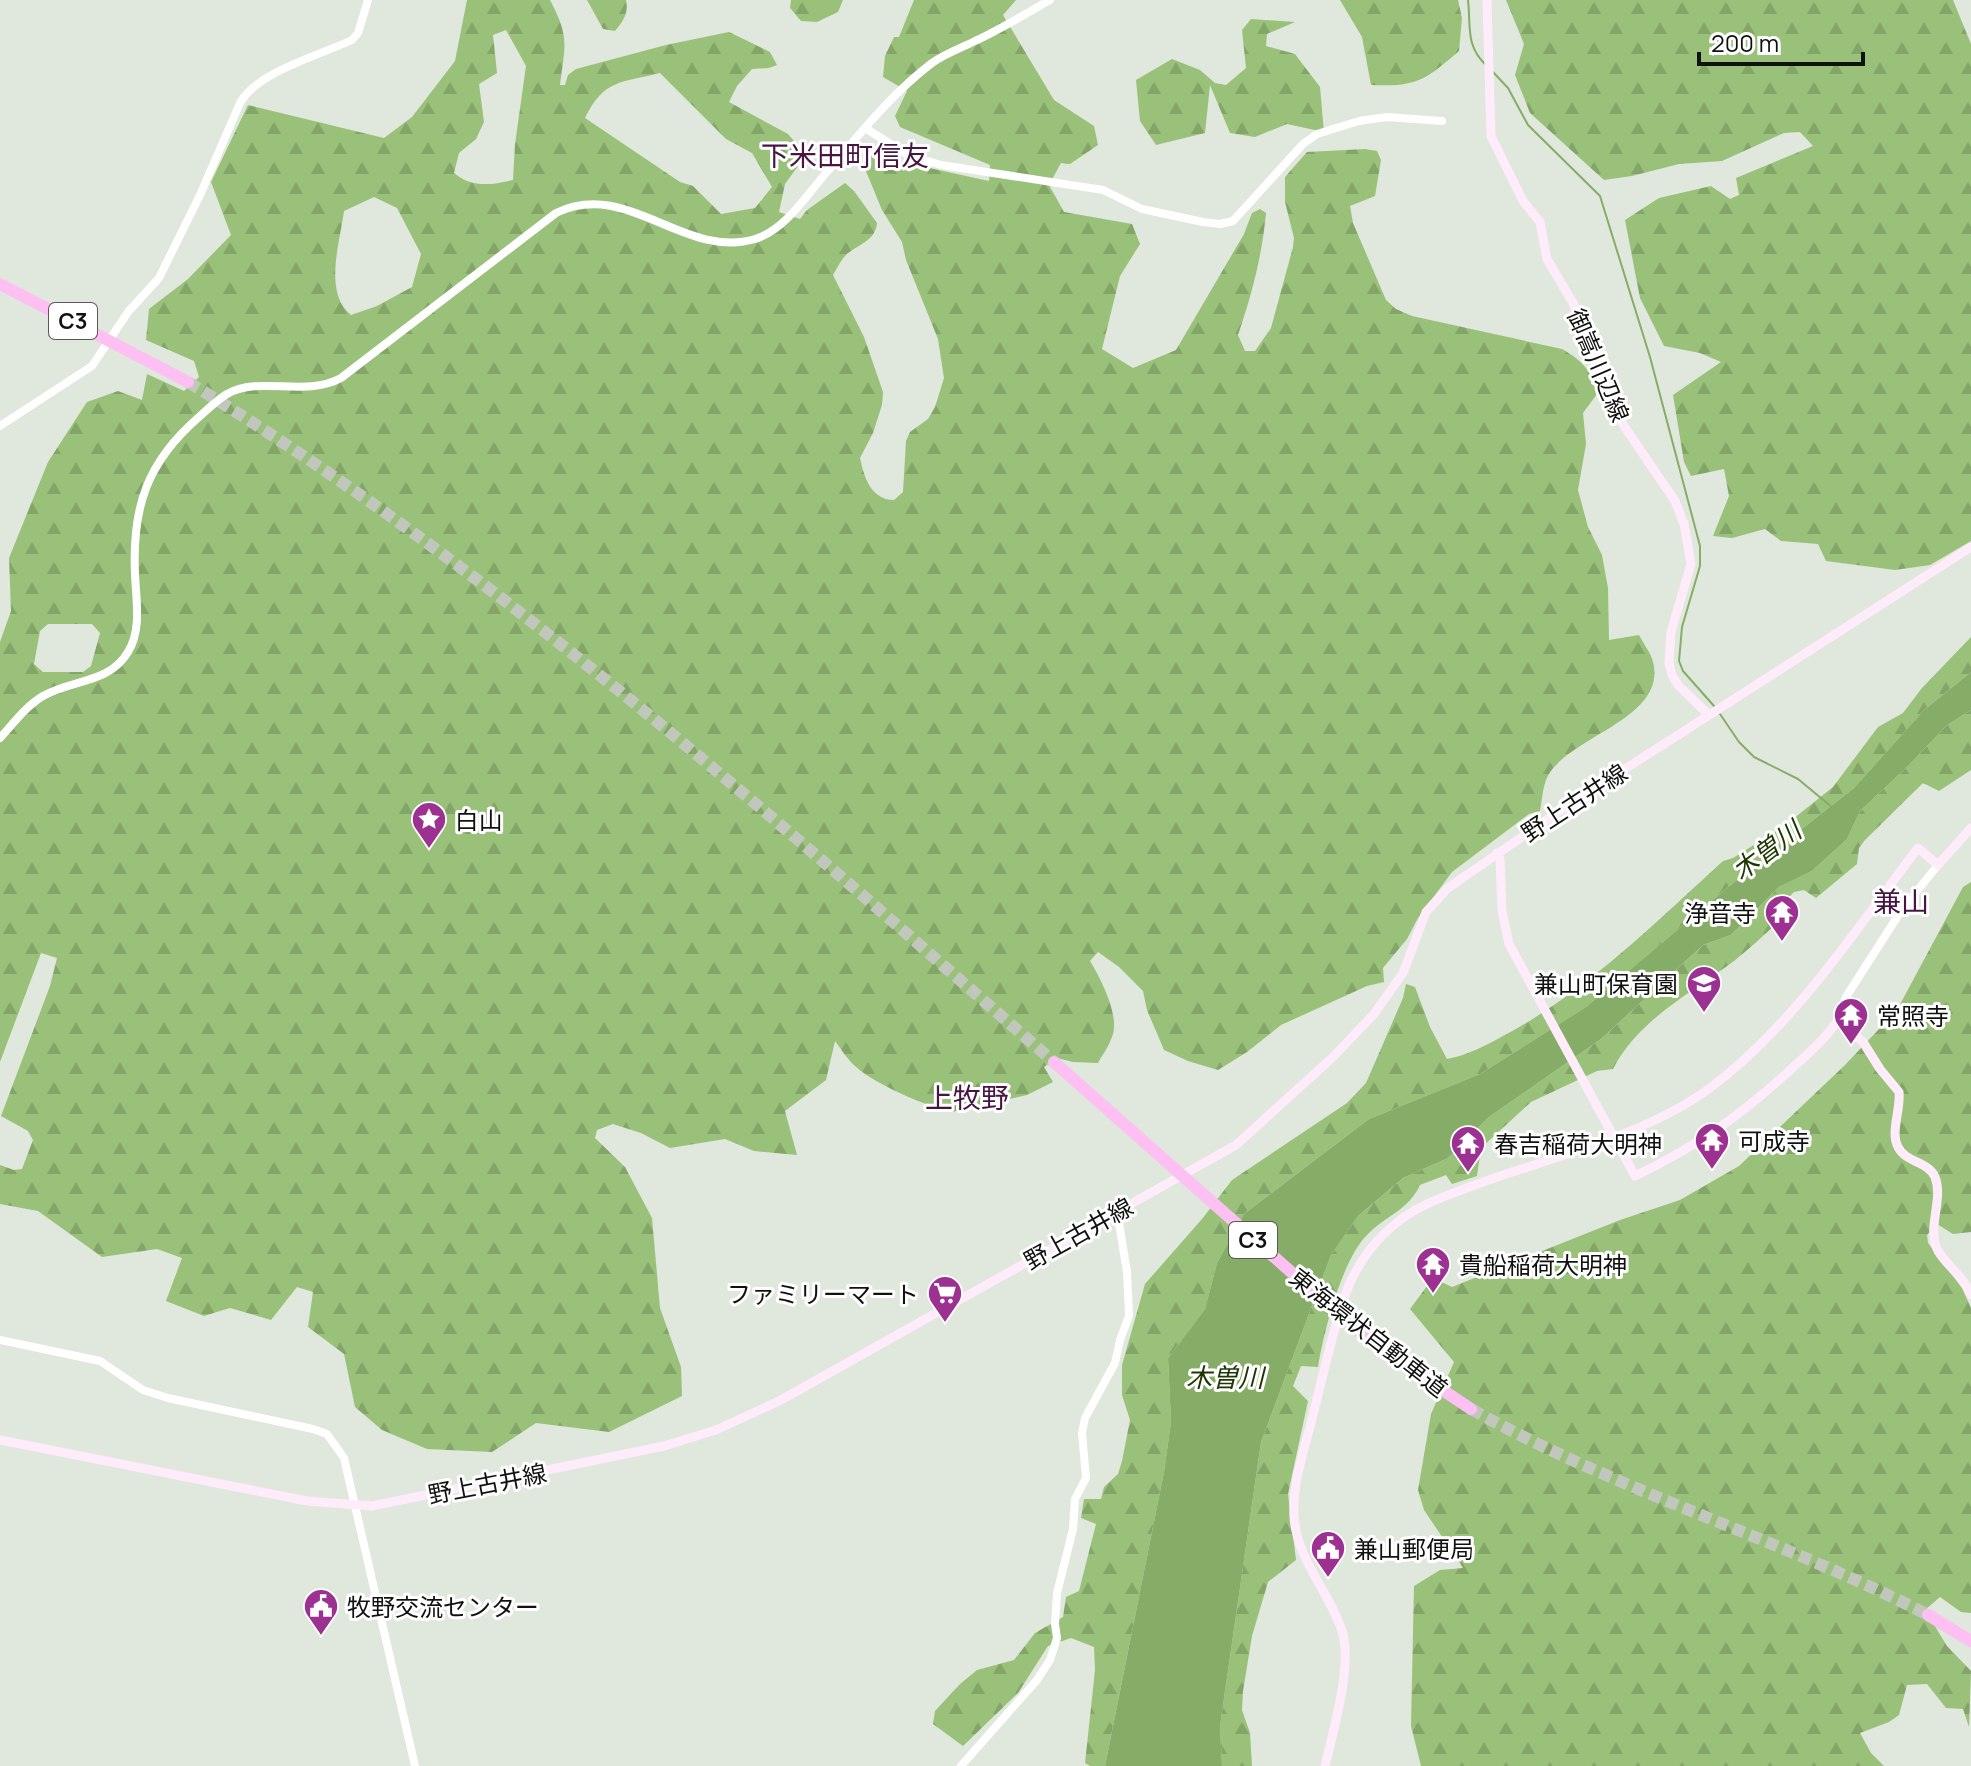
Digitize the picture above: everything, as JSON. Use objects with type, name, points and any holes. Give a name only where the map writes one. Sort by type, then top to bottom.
[{"type":"highway","name":"C3","points":[[0,284],[188,382]]},
{"type":"highway","name":"東海環状自動車道","points":[[1054,1062],[1352,1326],[1471,1409]]},
{"type":"highway","points":[[1928,1615],[1971,1641]]},
{"type":"main road","name":"御嵩川辺線","points":[[1487,0],[1491,136],[1523,201],[1540,222],[1547,259],[1573,303],[1607,394],[1624,426],[1675,501],[1684,524],[1691,564],[1671,632],[1669,663],[1678,685],[1709,715]]},
{"type":"main road","name":"野上古井線","points":[[0,1440],[307,1501],[372,1506],[664,1446],[716,1430],[781,1400],[1236,1145],[1333,1057],[1374,1014],[1403,973],[1421,922],[1434,901],[1463,876],[1971,547]]},
{"type":"main road","points":[[1325,1766],[1340,1703],[1345,1648],[1341,1628],[1302,1551],[1296,1532],[1294,1493],[1320,1384],[1352,1278],[1376,1241],[1412,1211],[1614,1136],[1675,1110],[1707,1090],[1749,1057],[1793,1012],[1918,848],[1938,865],[1971,828]]},
{"type":"main road","points":[[1497,853],[1502,911],[1509,944],[1635,1176],[1682,1153],[1729,1124],[1802,1059],[1838,1020],[1854,1031],[1899,1092],[1898,1148],[1934,1175],[1937,1189],[1935,1242],[1940,1253],[1967,1284],[1971,1295]]},
{"type":"street","points":[[0,426],[92,366],[128,312],[159,278],[249,89],[277,73],[352,40],[358,33],[368,0]]},
{"type":"street","points":[[0,738],[32,703],[46,694],[109,672],[129,650],[136,624],[134,548],[142,496],[167,449],[180,433],[221,398],[242,389],[316,388],[341,378],[534,230],[570,206],[610,204],[702,239],[743,241],[766,234],[792,213],[865,128],[933,62],[1050,0]]},
{"type":"street","points":[[865,128],[908,155],[941,165],[1074,183],[1103,190],[1142,209],[1220,224],[1233,221],[1303,144],[1317,134],[1359,121],[1387,117],[1442,121]]},
{"type":"street","points":[[1838,1020],[1846,997],[1901,911],[1938,865]]},
{"type":"street","points":[[961,1766],[1037,1680],[1050,1660],[1057,1638],[1057,1593],[1073,1529],[1075,1499],[1086,1478],[1082,1433],[1085,1418],[1115,1363],[1129,1316],[1127,1272],[1117,1211]]},
{"type":"street","points":[[0,1340],[100,1361],[143,1390],[168,1398],[327,1434],[344,1458],[415,1766]]},
{"type":"green space","points":[[467,0],[550,0],[561,24],[564,41],[560,85],[565,85],[568,75],[576,69],[729,32],[770,52],[777,65],[752,69],[737,86],[729,102],[788,134],[806,155],[785,184],[779,212],[800,219],[807,210],[845,183],[877,223],[873,235],[844,257],[833,275],[864,337],[883,392],[873,433],[860,458],[866,480],[874,492],[894,500],[903,492],[906,441],[910,432],[928,419],[944,378],[938,339],[906,260],[902,242],[882,210],[863,164],[865,154],[989,181],[990,165],[900,127],[895,116],[907,91],[883,77],[885,56],[894,37],[899,37],[914,0],[1016,0],[1003,15],[1054,100],[1094,126],[1098,145],[1070,164],[1061,163],[1049,185],[1064,212],[1132,224],[1140,244],[1120,276],[1102,349],[1133,368],[1176,350],[1244,234],[1252,213],[1260,209],[1266,213],[1262,244],[1238,335],[1245,351],[1255,351],[1271,328],[1293,247],[1294,238],[1285,202],[1285,177],[1307,152],[1377,151],[1381,160],[1375,196],[1350,206],[1353,223],[1386,300],[1396,309],[1412,316],[1562,349],[1581,362],[1589,372],[1597,394],[1583,413],[1586,444],[1578,490],[1588,527],[1602,555],[1608,588],[1609,640],[1639,635],[1653,662],[1654,681],[1646,698],[1633,712],[1561,760],[1547,778],[1540,811],[1529,814],[1452,872],[1418,918],[1407,939],[1383,968],[1384,982],[1367,986],[1281,1025],[1218,1070],[1164,1050],[1147,1010],[1143,991],[1119,967],[1098,952],[1090,961],[1111,1006],[1114,1026],[1108,1045],[1098,1063],[1057,1058],[1044,1067],[1053,1082],[1027,1095],[952,1112],[941,1109],[901,1094],[863,1073],[835,1041],[826,1080],[785,1111],[797,1155],[754,1151],[725,1139],[670,1148],[641,1133],[613,1124],[597,1130],[595,1138],[625,1167],[652,1218],[660,1308],[681,1367],[682,1396],[609,1432],[536,1423],[492,1452],[427,1449],[382,1430],[355,1407],[344,1354],[308,1327],[313,1292],[297,1287],[271,1320],[230,1308],[204,1316],[166,1301],[182,1258],[157,1249],[102,1257],[38,1211],[0,1204],[0,1165],[14,1170],[22,1169],[33,1140],[28,1131],[1,1116],[50,986],[57,958],[41,953],[0,1062],[0,642],[11,611],[9,558],[48,462],[87,402],[118,391],[142,400],[147,374],[184,391],[199,377],[194,361],[146,340],[149,309],[188,279],[231,235],[211,182],[248,105],[384,138],[412,117],[455,61]],"holes":[[[506,30],[526,66],[513,180],[482,184],[454,173],[459,153],[476,139],[484,122],[479,84],[497,73],[493,35]],[[660,73],[726,139],[752,153],[772,187],[755,208],[721,214],[693,186],[680,182],[585,118],[599,96],[624,81]],[[374,197],[397,208],[421,254],[412,287],[377,306],[351,315],[342,305],[335,281],[344,211]],[[48,624],[92,624],[100,633],[91,666],[83,672],[43,672],[34,664],[40,631]]]},
{"type":"green space","points":[[587,0],[626,0],[625,17],[615,31],[603,29]]},
{"type":"green space","points":[[791,0],[843,0],[838,12],[817,22],[801,21],[790,8]]},
{"type":"green space","points":[[1340,0],[1458,0],[1462,18],[1459,51],[1420,80],[1400,85],[1371,85],[1362,37]]},
{"type":"green space","points":[[1506,0],[1953,0],[1971,44],[1971,541],[1930,565],[1895,570],[1826,561],[1818,544],[1781,541],[1765,529],[1732,538],[1713,536],[1729,496],[1724,469],[1691,476],[1684,462],[1673,395],[1721,362],[1700,353],[1664,346],[1640,298],[1625,220],[1659,198],[1711,186],[1730,199],[1739,195],[1736,178],[1813,146],[1800,132],[1784,133],[1722,161],[1679,164],[1604,180],[1530,113],[1515,75],[1524,44]]},
{"type":"green space","points":[[1251,19],[1295,22],[1267,34],[1266,46],[1295,54],[1320,87],[1324,132],[1287,124],[1255,137],[1230,133],[1210,85],[1205,133],[1156,145],[1140,121],[1136,80],[1172,59],[1200,70],[1215,83],[1226,85],[1246,68],[1242,30]]},
{"type":"green space","points":[[1971,637],[1971,672],[1924,710],[1854,788],[1727,888],[1586,1007],[1480,1074],[1369,1119],[1244,1214],[1217,1263],[1205,1309],[1168,1358],[1171,1422],[1164,1472],[1105,1766],[1085,1763],[1095,1670],[1094,1647],[1071,1638],[1048,1646],[1018,1693],[963,1746],[933,1724],[935,1711],[960,1684],[977,1670],[1014,1660],[1035,1633],[1063,1617],[1066,1597],[1079,1591],[1096,1524],[1081,1518],[1084,1499],[1101,1499],[1104,1487],[1118,1474],[1122,1461],[1130,1420],[1122,1395],[1122,1365],[1145,1284],[1232,1180],[1347,1103],[1366,1083],[1403,998],[1406,984],[1415,987],[1430,1027],[1447,1059],[1483,1047],[1533,1018],[1563,999],[1619,955],[1723,861],[1783,827],[1833,787],[1878,727],[1903,713],[1922,688]]},
{"type":"green space","points":[[1971,710],[1971,770],[1939,791],[1923,783],[1865,840],[1859,848],[1857,864],[1816,898],[1804,890],[1794,892],[1778,908],[1777,923],[1734,961],[1651,1022],[1636,1036],[1613,1069],[1597,1071],[1531,1102],[1481,1148],[1477,1176],[1452,1184],[1446,1175],[1420,1185],[1403,1207],[1374,1228],[1358,1246],[1335,1297],[1318,1367],[1301,1366],[1293,1386],[1308,1401],[1288,1494],[1296,1560],[1268,1582],[1252,1636],[1242,1710],[1250,1733],[1252,1766],[1222,1766],[1220,1726],[1261,1442],[1331,1255],[1358,1216],[1403,1178],[1448,1158],[1489,1117],[1601,1039],[1703,945],[1731,935],[1779,887],[1812,871],[1847,839],[1860,811],[1946,726]]},
{"type":"green space","points":[[1971,882],[1971,1232],[1953,1234],[1937,1224],[1927,1235],[1928,1243],[1962,1288],[1971,1308],[1971,1613],[1961,1612],[1940,1597],[1925,1610],[1947,1646],[1971,1671],[1969,1727],[1963,1709],[1946,1708],[1927,1684],[1907,1685],[1899,1715],[1860,1733],[1871,1753],[1884,1766],[1421,1766],[1411,1726],[1414,1586],[1440,1570],[1463,1568],[1424,1510],[1418,1490],[1431,1414],[1454,1362],[1410,1309],[1433,1278],[1452,1287],[1620,1220],[1680,1200],[1739,1166],[1845,1065],[1897,1010],[1963,887]]},
{"type":"water","name":"木曽川","points":[[1971,672],[1971,710],[1946,726],[1860,811],[1847,839],[1812,871],[1779,887],[1731,935],[1703,945],[1601,1039],[1489,1117],[1448,1158],[1403,1178],[1358,1216],[1331,1255],[1261,1442],[1220,1726],[1222,1766],[1105,1766],[1164,1472],[1171,1422],[1168,1358],[1205,1309],[1217,1263],[1244,1214],[1369,1119],[1480,1074],[1586,1007],[1727,888],[1854,788],[1924,710]]},
{"type":"waterway","points":[[1468,0],[1472,43],[1486,65]]},
{"type":"waterway","points":[[1493,72],[1508,88],[1528,125],[1600,196],[1650,357],[1700,546],[1700,566],[1682,627],[1679,661],[1683,671],[1714,706]]},
{"type":"waterway","points":[[1720,714],[1739,742],[1754,757],[1798,779],[1833,808]]},
{"type":"tunnel","points":[[188,382],[304,456],[417,535],[527,618],[741,792],[1054,1062]]},
{"type":"tunnel","points":[[1471,1409],[1583,1465],[1872,1587],[1928,1615]]},
{"type":"place","name":"白山","points":[[429,850]]},
{"type":"place","name":"浄音寺","points":[[1782,943]]},
{"type":"place","name":"兼山町保育園","points":[[1704,1014]]},
{"type":"place","name":"常照寺","points":[[1851,1046]]},
{"type":"place","name":"可成寺","points":[[1712,1171]]},
{"type":"place","name":"春吉稲荷大明神","points":[[1468,1174]]},
{"type":"place","name":"貴船稲荷大明神","points":[[1433,1295]]},
{"type":"place","name":"ファミリーマート","points":[[945,1324]]},
{"type":"place","name":"兼山郵便局","points":[[1328,1579]]},
{"type":"place","name":"牧野交流センター","points":[[321,1637]]},
{"type":"district","name":"下米田町信友","points":[[845,155]]},
{"type":"district","name":"兼山","points":[[1901,901]]},
{"type":"district","name":"上牧野","points":[[967,1097]]}]
